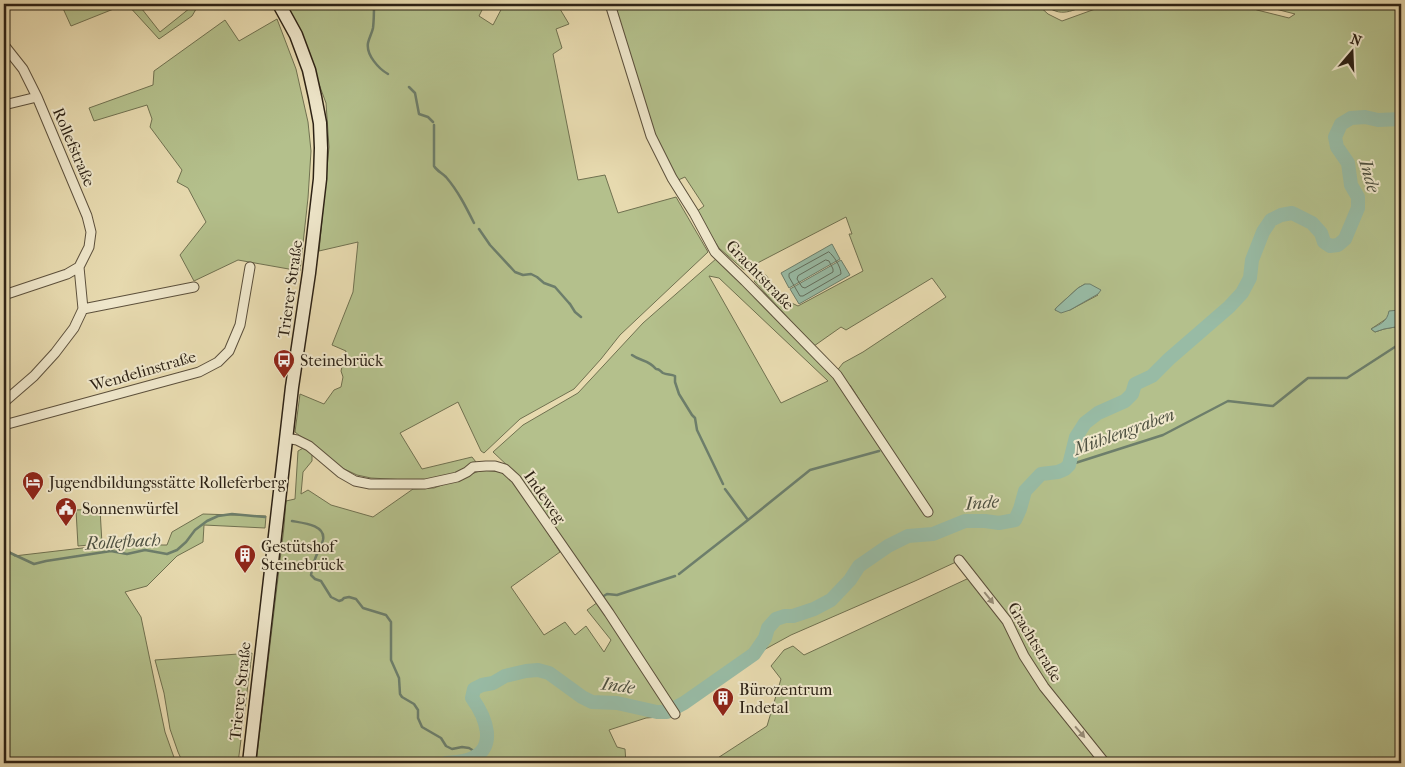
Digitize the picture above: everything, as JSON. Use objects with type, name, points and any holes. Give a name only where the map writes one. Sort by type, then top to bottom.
[{"type":"main road","name":"Trierer Straße","points":[[249,763],[292,387],[309,273],[320,179],[320,123],[309,70],[296,35],[279,4]]},
{"type":"street","name":"Grachtstraße","points":[[610,4],[651,136],[672,178],[715,252],[746,281],[837,375],[928,512]]},
{"type":"street","name":"Rollefstraße","points":[[4,45],[23,69],[37,97],[87,216],[90,232],[89,247],[79,267]]},
{"type":"street","points":[[4,105],[37,97]]},
{"type":"street","points":[[4,295],[67,274],[79,267],[83,309],[74,328],[34,376],[4,402]]},
{"type":"street","name":"Wendelinstraße","points":[[4,425],[199,372],[218,362],[229,352],[240,326],[250,267]]},
{"type":"street","points":[[83,309],[194,287]]},
{"type":"street","name":"Indeweg","points":[[286,438],[298,440],[309,446],[341,473],[355,481],[370,484],[425,484],[457,477],[473,467],[496,466],[504,469],[516,479],[609,613],[675,714]]},
{"type":"street","name":"Grachtstraße","points":[[959,560],[1007,621],[1033,671],[1044,687],[1105,763]]},
{"type":"shaded area","points":[[61,4],[126,4],[71,26]]},
{"type":"shaded area","points":[[127,4],[138,4],[160,32],[195,4],[199,4],[192,16],[159,39]]},
{"type":"shaded area","points":[[285,4],[485,4],[479,16],[493,25],[504,4],[557,4],[569,24],[556,29],[562,48],[553,54],[578,180],[605,175],[618,213],[676,197],[708,252],[620,335],[574,389],[520,419],[484,453],[481,451],[458,402],[400,433],[422,469],[472,457],[476,462],[455,477],[424,481],[371,478],[357,475],[338,466],[295,432],[300,394],[324,404],[334,390],[341,387],[343,377],[341,371],[346,351],[332,345],[353,292],[358,242],[319,251],[329,147],[326,103],[296,22]]},
{"type":"shaded area","points":[[612,4],[1037,4],[1048,14],[1062,21],[1109,4],[1245,4],[1257,10],[1289,18],[1295,14],[1256,4],[1401,4],[1401,309],[1371,329],[1375,332],[1401,326],[1401,763],[710,763],[767,726],[781,679],[771,666],[784,650],[793,646],[804,655],[969,578],[956,562],[791,635],[760,652],[753,662],[673,716],[646,718],[609,730],[617,747],[625,749],[626,763],[256,763],[286,501],[295,499],[298,451],[305,447],[312,451],[312,461],[303,472],[301,494],[308,490],[331,505],[373,517],[413,489],[434,488],[482,470],[501,472],[516,483],[560,552],[511,587],[544,635],[565,622],[575,635],[586,626],[604,652],[611,640],[587,610],[598,602],[509,467],[493,452],[523,425],[578,393],[643,323],[717,258],[833,376],[843,363],[863,352],[946,297],[932,278],[846,330],[841,327],[814,346],[754,281],[766,275],[781,298],[798,306],[863,271],[849,234],[852,234],[846,217],[744,270],[719,248],[696,212],[704,206],[685,177],[676,181],[652,136]],"holes":[[[709,276],[719,278],[828,381],[781,403]],[[1085,284],[1098,295],[1070,310],[1055,310],[1078,288]],[[850,385],[892,450],[905,481],[844,389]]]},
{"type":"shaded area","points":[[1044,4],[1091,4],[1072,11],[1061,12],[1050,9]]},
{"type":"shaded area","points":[[277,19],[296,69],[308,122],[311,151],[300,271],[238,260],[194,281],[180,255],[206,222],[188,188],[177,182],[182,170],[150,127],[152,119],[147,105],[94,121],[89,108],[153,85],[154,71],[225,20],[239,41]]},
{"type":"shaded area","points":[[100,509],[102,544],[78,546],[76,510]]},
{"type":"shaded area","points":[[203,514],[266,516],[265,528],[204,525],[203,542],[177,556],[147,586],[125,592],[141,617],[165,732],[176,763],[4,763],[4,545],[14,556],[108,545],[167,545],[172,532]]},
{"type":"shaded area","points":[[252,653],[238,763],[183,763],[170,729],[164,693],[155,660]]},
{"type":"water","points":[[832,244],[840,259],[789,288],[781,273]]},
{"type":"water","points":[[841,260],[850,275],[799,304],[790,289]]},
{"type":"water","points":[[1085,284],[1090,284],[1101,290],[1098,294],[1070,310],[1061,313],[1055,310],[1078,288]]},
{"type":"water","points":[[1401,309],[1401,326],[1375,332],[1371,329],[1385,320],[1389,311]]},
{"type":"waterway","points":[[374,4],[373,28],[368,41],[368,48],[374,61],[388,74]]},
{"type":"waterway","points":[[409,87],[415,93],[419,114],[428,117],[433,122]]},
{"type":"waterway","name":"Inde","points":[[446,763],[470,759],[479,754],[484,747],[487,740],[485,722],[472,698],[474,689],[482,685],[493,683],[505,676],[538,670],[549,673],[592,702],[617,703],[657,712],[667,712],[684,703],[754,654],[765,638],[768,628],[776,619],[814,609],[831,600],[850,580],[859,566],[888,546],[908,536],[933,534],[965,521],[999,523],[1015,520],[1025,491],[1041,474],[1058,472],[1069,465],[1076,437],[1085,423],[1098,413],[1125,401],[1132,394],[1135,384],[1152,376],[1242,293],[1250,278],[1252,260],[1263,232],[1271,220],[1281,215],[1292,213],[1312,223],[1321,233],[1324,242],[1330,246],[1338,245],[1345,239],[1358,208],[1358,197],[1351,185],[1348,163],[1337,147],[1335,137],[1341,124],[1351,118],[1401,119]]},
{"type":"waterway","points":[[434,125],[434,166],[454,188],[474,223]]},
{"type":"waterway","points":[[479,229],[490,245],[515,272],[523,275],[531,274],[544,283],[555,287],[581,317]]},
{"type":"waterway","name":"Mühlengraben","points":[[1069,465],[1163,435],[1228,401],[1273,406],[1308,378],[1347,378],[1401,343]]},
{"type":"waterway","points":[[632,355],[663,373],[675,376],[679,394],[695,418],[697,430],[723,484]]},
{"type":"waterway","points":[[679,574],[810,470],[879,451]]},
{"type":"waterway","points":[[725,489],[748,520]]},
{"type":"waterway","name":"Rollefbach","points":[[4,550],[34,564],[111,551],[127,554],[145,550],[167,554],[177,550],[195,530],[218,516],[232,514],[265,517]]},
{"type":"waterway","points":[[292,521],[313,526],[321,531],[323,540],[314,561],[311,575],[321,581],[331,597],[339,601],[349,597],[356,599],[363,608],[386,615],[391,622],[391,660],[399,678],[400,694],[414,704],[418,710],[418,718],[422,727],[441,738],[446,746],[452,749],[469,748],[479,754]]},
{"type":"waterway","points":[[602,597],[607,594],[617,595],[675,576]]},
{"type":"place","name":"Steinebrück","points":[[284,379]]},
{"type":"place","name":"Jugendbildungsstätte Rolleferberg","points":[[33,501]]},
{"type":"place","name":"Sonnenwürfel","points":[[66,527]]},
{"type":"place","name":"Gestütshof Steinebrück","points":[[245,574]]},
{"type":"place","name":"Bürozentrum Indetal","points":[[723,717]]}]
